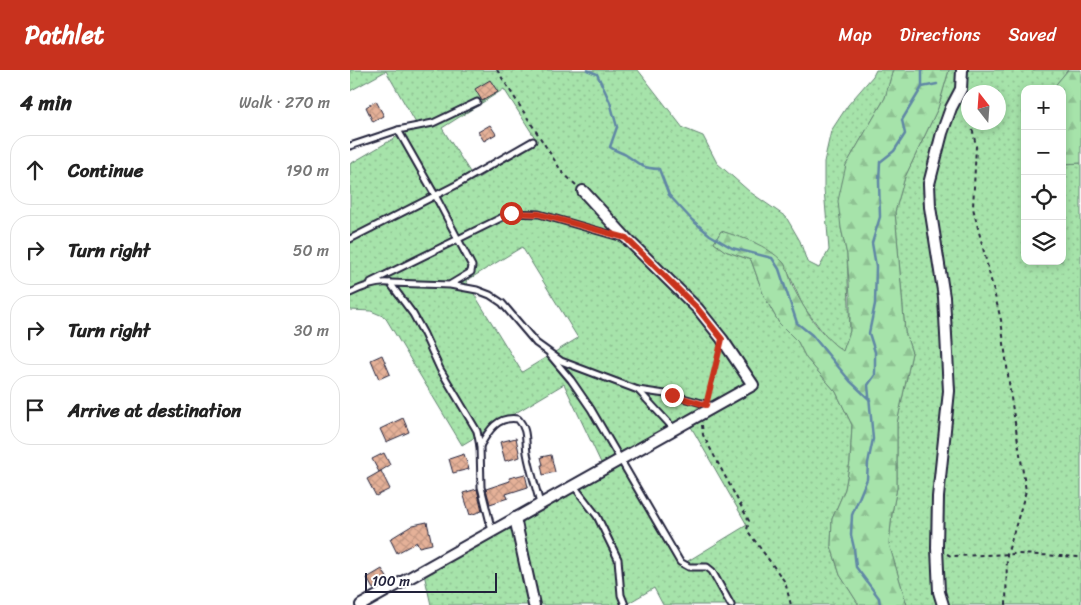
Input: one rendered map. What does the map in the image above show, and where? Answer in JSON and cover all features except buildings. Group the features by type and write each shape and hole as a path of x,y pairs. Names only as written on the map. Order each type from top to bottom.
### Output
{"street":[{"path":"943,605 939,592 936,548 938,497 949,391 946,316 930,207 929,184 942,133 951,108 961,89 962,70"},
{"path":"361,605 620,460 708,408 753,385 722,339 698,309 626,238 583,191"},
{"path":"515,518 534,605"}],"lane":[{"path":"350,146 398,130 433,123 477,102"},
{"path":"398,130 436,195 472,266 471,272 450,285"},
{"path":"350,239 436,195 533,140"},
{"path":"350,293 511,213 539,214 626,238"},
{"path":"364,286 384,282 450,285 477,290 490,295 502,303 536,343 546,351 578,369 638,390 672,395 708,408"},
{"path":"390,283 413,314 440,369 477,431 480,446 481,487 492,532"},
{"path":"546,351 571,380 606,434 680,562 690,567 707,566 712,571 731,605"},
{"path":"638,390 674,429"},
{"path":"480,446 499,420 518,419 524,426 527,452 540,504"},
{"path":"574,485 597,516 618,559 625,605"}],"path":[{"path":"497,70 562,172 583,191"},
{"path":"973,130 976,146 973,208 1001,320 1026,491 1007,555 1006,605"},
{"path":"722,339 708,408 702,426 703,435 749,521 748,530 785,582 791,605"},
{"path":"936,548 951,556 1081,557"}],"green space":[{"path":"350,70 638,70 683,128 703,136 717,163 750,192 786,217 800,241 807,262 819,268 829,250 824,189 824,162 831,131 848,105 876,70 893,70 885,98 846,165 841,228 847,255 850,331 843,352 828,339 803,306 784,263 754,242 721,231 714,243 725,251 751,260 764,296 779,323 798,342 806,358 836,392 852,425 850,462 845,489 832,519 831,546 840,575 859,605 663,605 654,588 625,605 539,605 520,511 602,465 564,384 462,445 385,317 371,311 350,310 350,164 417,125 386,71 350,91","holes":["504,89 537,141 475,180 442,128","522,247 578,338 522,372 466,281","690,425 747,525 683,564 624,462"]},
{"path":"893,70 949,70 938,108 905,177 895,212 905,332 912,353 897,423 897,488 889,544 907,605 859,605 840,575 831,546 832,519 845,489 850,462 852,425 836,392 806,358 798,342 779,323 764,296 751,260 725,251 714,243 721,231 754,242 776,256 785,265 793,287 814,322 843,351 850,331 850,296 847,255 838,201 846,165 885,98"},
{"path":"949,70 1068,70 1055,85 1021,85 1021,265 1066,265 1066,164 1081,163 1081,605 907,605 889,545 897,488 897,423 912,353 905,332 895,212 905,177 938,108"},
{"path":"1068,70 1081,70 1081,163 1066,164 1066,85 1055,85"},
{"path":"508,528 513,530 531,605 431,605 424,574"}],"waterway":[{"path":"587,70 597,74 610,102 617,127 610,147 627,155 636,163 649,168 659,169 669,195 692,220 710,235 732,248 772,258 779,269 797,323 812,335 850,381 870,400"},
{"path":"880,605 879,598 856,567 851,535 852,515 867,479 873,439 868,385 875,375 875,352 869,333 875,304 876,266 872,243 880,217 880,162 894,151 905,134 902,120 922,87 922,70"},
{"path":"922,87 937,84"}],"route":[{"path":"511,213 539,214 626,238 698,309 722,339 706,405 672,395"}]}
